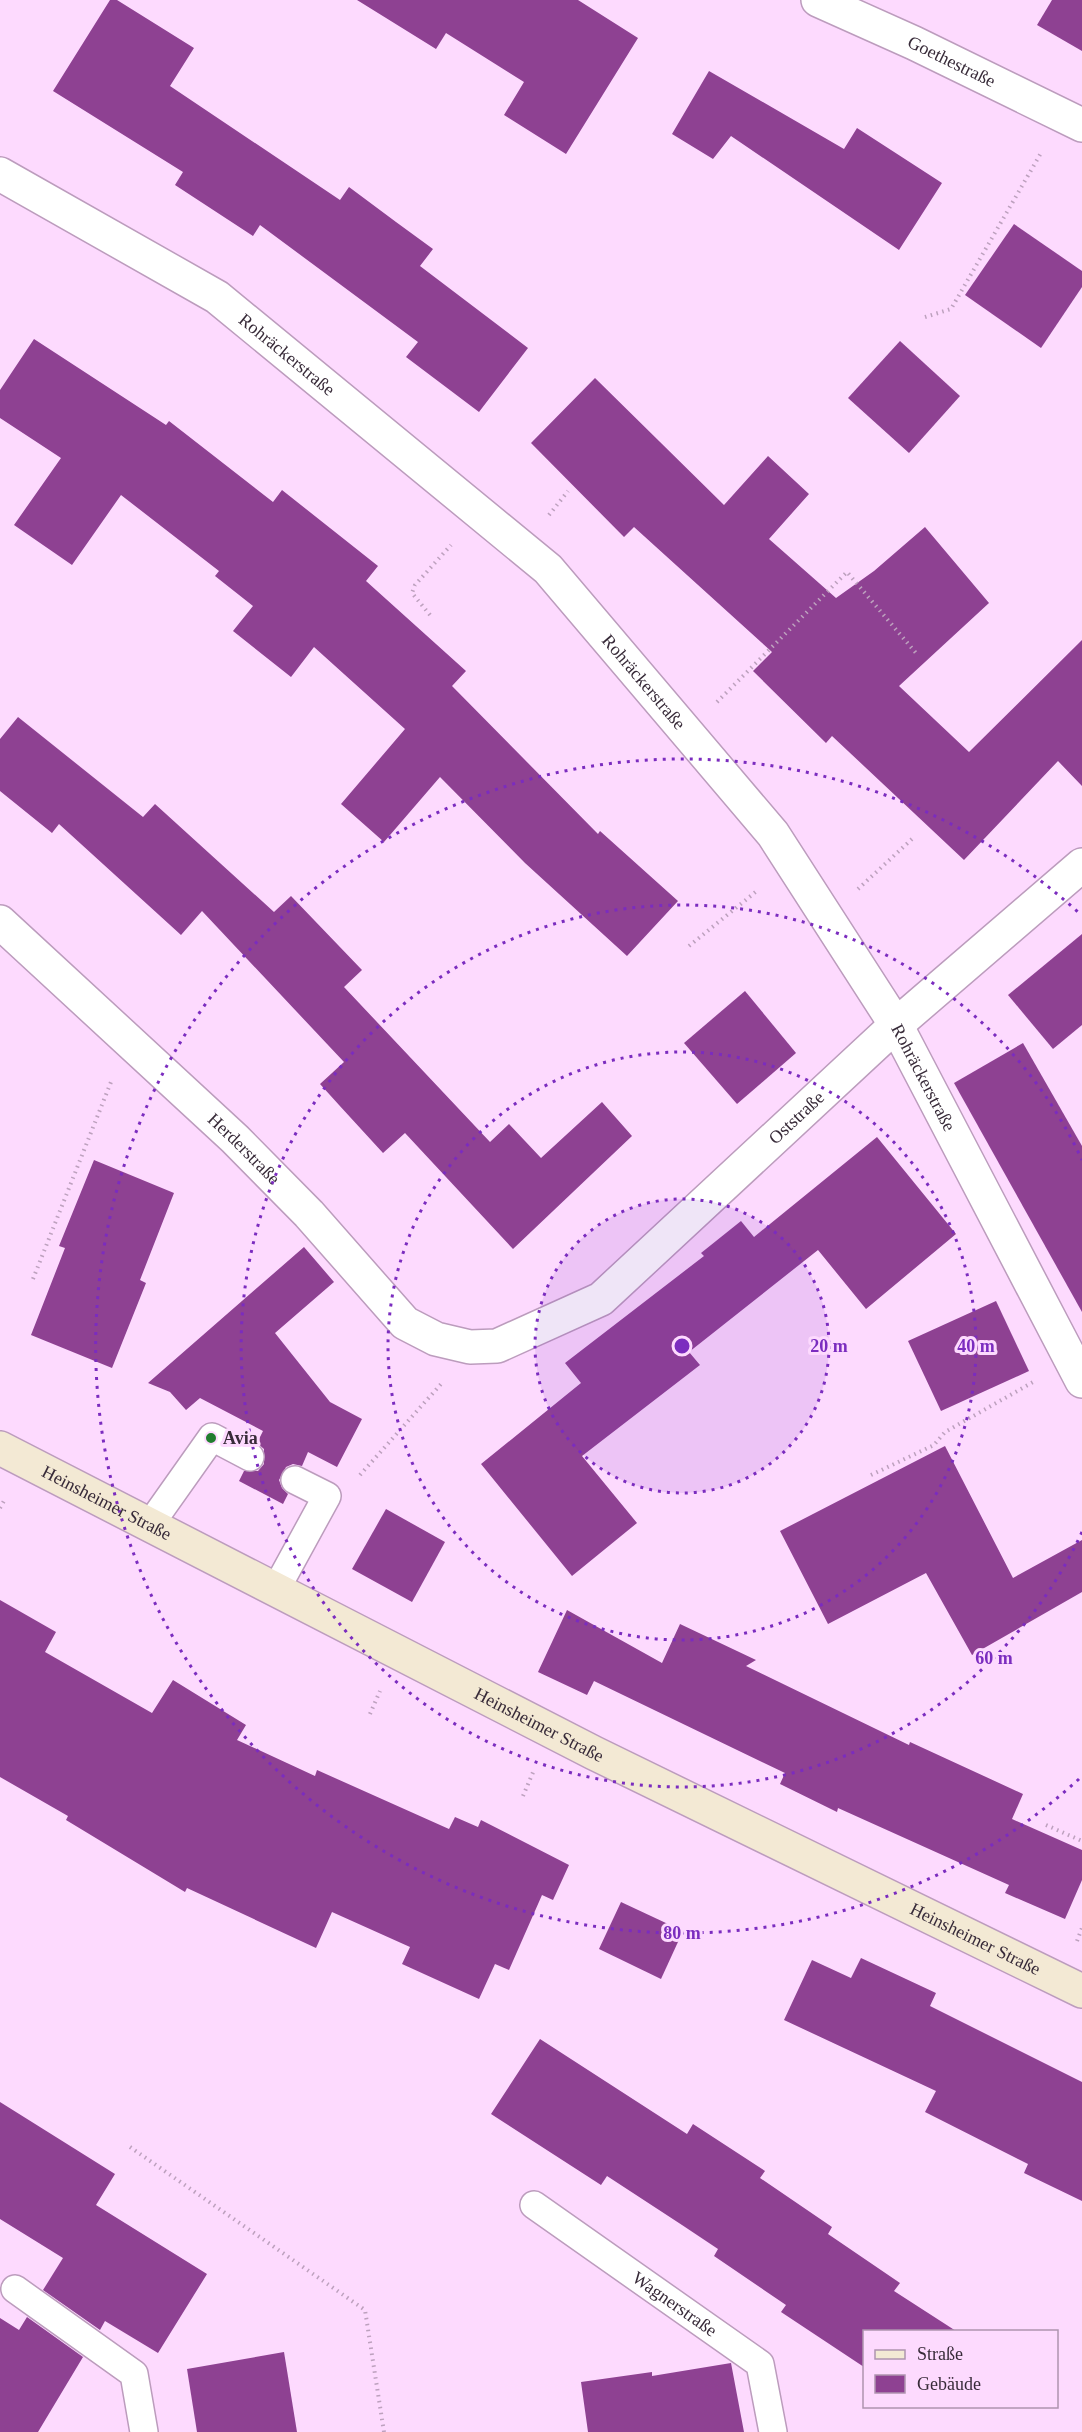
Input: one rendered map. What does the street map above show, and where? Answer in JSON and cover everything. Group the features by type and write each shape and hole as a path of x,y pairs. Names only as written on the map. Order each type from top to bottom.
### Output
{"street":[{"name":"Goethestraße","path":"818,0 914,43 1072,120"},
{"name":"Rohräckerstraße","path":"0,174 217,297 548,569 771,831 896,1025 1075,1367"},
{"name":"Oststraße","path":"483,1347 601,1299 896,1025 1082,865"},
{"name":"Herderstraße","path":"0,922 235,1139 309,1214 405,1323 436,1339 483,1347"},
{"name":"Heinsheimer Straße","path":"0,1448 594,1753 1082,1991"}],"lane":[{"path":"148,1526 212,1437 250,1457"},
{"path":"275,1591 327,1496 295,1480"},
{"name":"Wagnerstraße","path":"534,2205 760,2364 773,2432"},
{"path":"15,2289 134,2374 144,2432"}],"path":[{"path":"925,317 951,309 1072,120"},
{"path":"430,615 412,593 415,585 479,513"},
{"path":"687,732 847,572 916,654"},
{"path":"827,918 912,839"},
{"path":"689,946 792,863"},
{"path":"33,1279 128,1039"},
{"path":"327,1496 353,1482 434,1393 483,1347"},
{"path":"871,1475 934,1445 945,1432 1026,1388 1075,1367"},
{"path":"0,1508 5,1500"},
{"path":"370,1714 383,1681"},
{"path":"523,1796 537,1765"},
{"path":"1046,1825 1082,1841"},
{"path":"130,2147 365,2310 384,2432"}],"building":[{"path":"110,0 117,0 194,48 170,86 340,200 349,187 433,249 420,266 528,348 479,412 406,357 418,342 260,225 253,236 175,185 183,172 53,91"},
{"path":"357,0 578,0 638,38 566,154 504,115 524,82 446,33 436,49"},
{"path":"1052,0 1082,0 1082,51 1037,25"},
{"path":"709,71 844,149 857,128 942,183 899,250 731,136 713,159 672,134"},
{"path":"1014,224 1082,271 1082,287 1041,348 965,295"},
{"path":"34,339 166,425 169,421 273,502 282,490 378,566 366,581 466,671 452,686 598,834 600,831 678,901 627,956 525,863 440,777 384,842 341,804 405,729 314,647 291,677 233,631 253,606 215,576 219,571 121,495 72,565 14,525 61,458 0,418 0,390"},
{"path":"900,341 960,396 909,453 848,398"},
{"path":"595,378 724,505 768,456 809,494 769,539 836,598 874,571 925,527 989,603 899,686 969,752 1082,640 1082,786 1058,761 964,860 832,736 826,743 753,671 772,652 634,527 624,537 531,443"},
{"path":"18,717 143,817 155,804 274,912 291,896 362,970 344,987 490,1142 509,1124 541,1158 602,1102 632,1136 513,1249 405,1133 383,1153 320,1084 344,1062 202,911 181,935 59,824 52,833 0,791 0,739"},
{"path":"1082,934 1082,1025 1053,1049 1008,995"},
{"path":"745,991 796,1053 737,1104 684,1043"},
{"path":"1023,1043 1082,1146 1082,1312 954,1083"},
{"path":"877,1137 956,1234 866,1309 818,1250 689,1352 700,1365 582,1456 637,1523 572,1576 481,1464 581,1383 565,1363 704,1256 701,1253 741,1221 754,1237"},
{"path":"94,1160 174,1193 140,1280 146,1283 112,1368 31,1335 65,1248 59,1246"},
{"path":"304,1247 334,1282 275,1333 330,1402 362,1419 337,1467 308,1452 302,1466 293,1464 286,1467 279,1480 282,1488 288,1494 283,1504 239,1481 244,1471 258,1471 264,1464 264,1449 257,1443 263,1431 200,1398 186,1410 170,1392 148,1383"},
{"path":"996,1301 1029,1371 941,1411 908,1341"},
{"path":"945,1446 1013,1578 1082,1540 1082,1592 972,1655 926,1573 828,1624 780,1531"},
{"path":"386,1509 445,1542 412,1602 352,1569"},
{"path":"0,1600 56,1632 45,1652 152,1713 173,1680 246,1725 237,1740 315,1776 317,1770 449,1829 455,1817 478,1827 481,1820 569,1865 553,1900 542,1895 509,1970 495,1964 479,1999 402,1964 410,1947 332,1912 316,1948 187,1888 185,1892 66,1820 68,1816 0,1777"},
{"path":"567,1610 662,1663 680,1624 756,1660 746,1666 909,1745 910,1742 1023,1794 1012,1819 1082,1850 1082,1880 1065,1919 1005,1893 1009,1885 838,1808 837,1812 780,1784 785,1773 594,1681 587,1695 538,1672"},
{"path":"621,1902 683,1931 661,1979 599,1949"},
{"path":"861,1958 936,1993 930,2006 1082,2082 1082,2201 1024,2173 1028,2164 925,2112 936,2091 784,2020 812,1960 851,1978"},
{"path":"540,2039 687,2134 693,2124 765,2171 760,2178 832,2227 828,2234 900,2283 894,2291 954,2330 863,2330 863,2366 781,2312 786,2305 714,2256 718,2249 607,2176 601,2185 491,2114"},
{"path":"0,2102 115,2174 96,2205 207,2274 158,2353 105,2321 100,2330 43,2290 63,2258 0,2219"},
{"path":"27,2317 83,2357 38,2432 0,2432 0,2318 19,2330"},
{"path":"284,2352 297,2432 197,2432 187,2369"},
{"path":"731,2363 744,2432 588,2432 581,2382 652,2372 652,2376"}],"place":[{"name":"Avia","path":"211,1438"}]}
